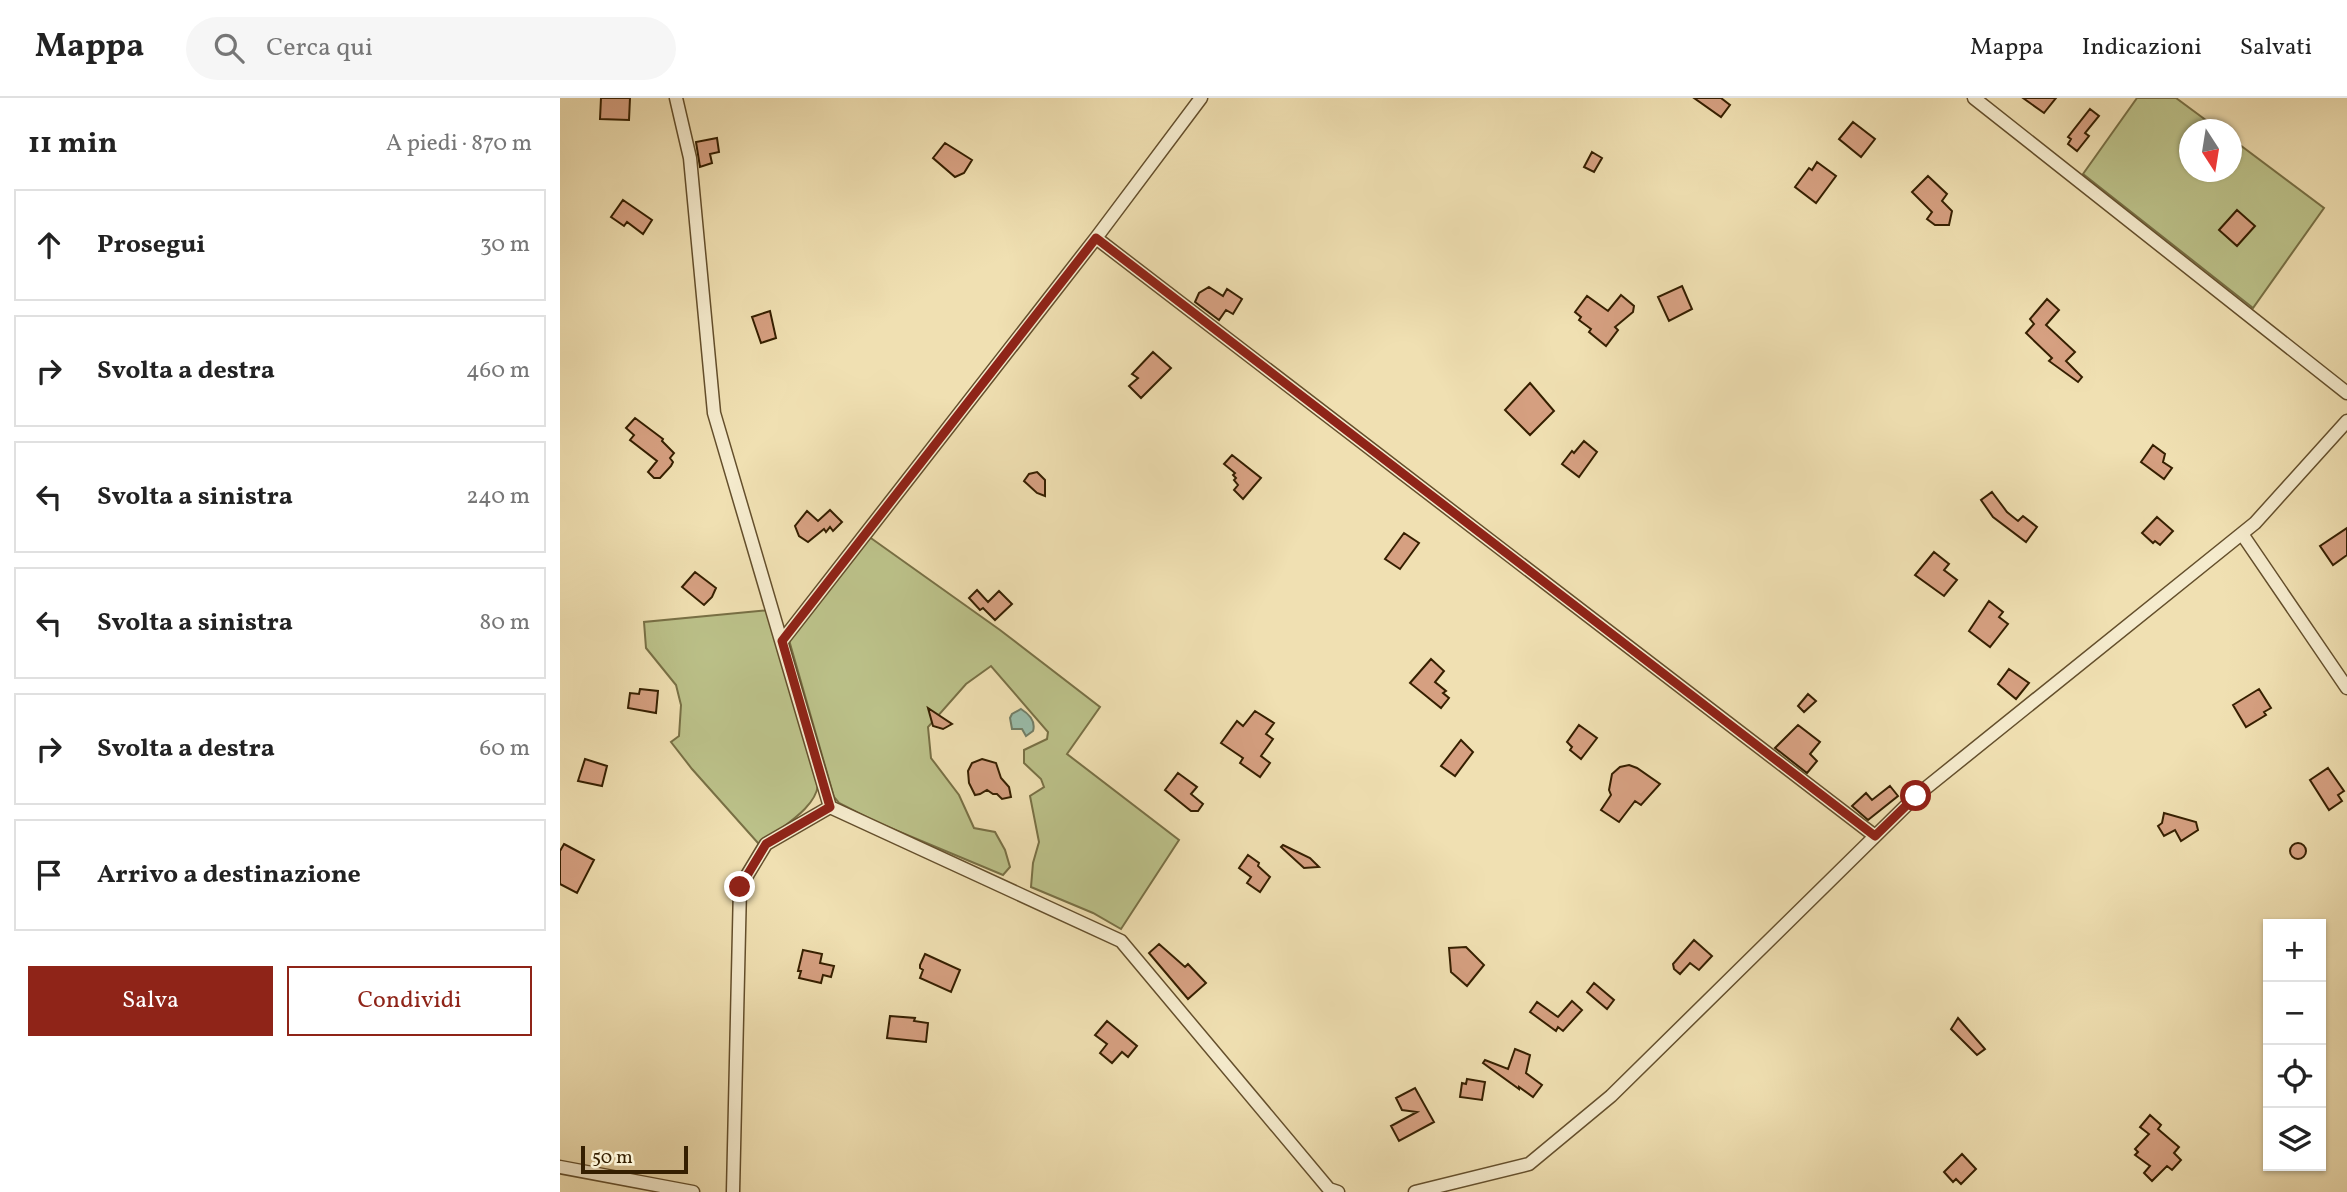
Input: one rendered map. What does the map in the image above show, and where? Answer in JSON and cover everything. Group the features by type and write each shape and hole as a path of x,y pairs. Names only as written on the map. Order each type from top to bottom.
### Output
{"street":[{"path":"676,98 690,158 714,413 830,807 1121,941 1329,1189 1338,1192"},
{"path":"782,641 1096,238 1201,98"},
{"path":"1974,98 2347,393"},
{"path":"1096,238 1875,836"},
{"path":"1415,1192 1529,1164 1611,1096 1916,796 2255,523 2347,421"},
{"path":"2242,534 2347,688"},
{"path":"733,1192 740,887 766,844 830,807"},
{"path":"560,1167 692,1192"}],"green space":[{"path":"2137,98 2176,98 2204,119 2179,119 2179,182 2242,182 2242,146 2324,208 2253,308 2083,174"},
{"path":"868,536 1000,630 1100,707 1067,754 1179,840 1121,929 1093,913 1031,887 1033,863 1039,842 1030,796 1044,787 1041,779 1024,763 1024,750 1047,739 1048,732 991,666 966,684 928,727 931,758 959,795 974,828 995,832 1005,850 1010,867 1003,875 876,822 839,803 834,797 789,640"},
{"path":"770,610 818,785 810,803 759,847 671,742 679,736 681,705 676,685 646,648 644,622"}],"shaded area":[{"path":"1021,709 1034,724 1033,731 1026,736 1022,729 1012,729 1010,718"}],"building":[{"path":"601,98 630,98 629,120 600,119"},
{"path":"1694,98 1721,98 1730,105 1721,117"},
{"path":"2023,98 2056,98 2044,113"},
{"path":"2090,109 2099,116 2085,133 2089,136 2077,151 2068,144 2071,139 2068,137"},
{"path":"1853,122 1875,139 1861,157 1839,139"},
{"path":"717,138 719,152 710,154 712,163 700,167 696,142"},
{"path":"945,143 972,160 964,173 955,177 933,158"},
{"path":"1592,152 1602,158 1594,172 1584,167"},
{"path":"1817,162 1836,176 1816,203 1795,187"},
{"path":"1928,176 1947,194 1942,201 1952,211 1949,225 1935,225 1927,219 1932,212 1912,192"},
{"path":"623,200 652,220 643,234 627,222 624,226 611,217"},
{"path":"2237,210 2255,226 2237,246 2219,230"},
{"path":"1682,286 1692,309 1669,321 1658,297"},
{"path":"1209,287 1223,296 1227,289 1242,299 1233,314 1226,310 1219,320 1195,302 1199,293"},
{"path":"1621,295 1634,306 1633,312 1615,327 1618,330 1606,346 1589,332 1591,329 1579,320 1581,317 1575,312 1587,296 1608,311"},
{"path":"2047,299 2059,310 2046,325 2075,352 2066,361 2082,377 2078,382 2049,361 2052,358 2026,333 2034,324 2030,319"},
{"path":"770,311 776,338 761,343 752,317"},
{"path":"1153,352 1171,368 1141,398 1129,386 1138,378 1132,374"},
{"path":"1530,383 1554,411 1530,435 1505,410"},
{"path":"635,418 663,439 674,453 670,458 673,462 671,466 660,478 654,478 648,472 657,461 630,440 634,435 626,428"},
{"path":"1584,441 1597,452 1579,477 1562,464"},
{"path":"2153,445 2165,454 2163,462 2172,468 2164,479 2141,462"},
{"path":"1232,455 1261,478 1243,499 1234,490 1238,485 1234,480 1235,473 1224,464"},
{"path":"1037,472 1045,480 1045,496 1037,493 1024,481 1029,474"},
{"path":"1992,492 2007,512 2018,521 2023,516 2037,527 2026,542 1993,517 1981,500"},
{"path":"830,510 842,522 833,531 830,527 826,532 824,529 808,542 799,536 795,526 807,511 818,521"},
{"path":"2157,517 2173,531 2160,545 2155,541 2153,543 2142,533"},
{"path":"2347,528 2347,555 2333,565 2320,546"},
{"path":"1404,533 1419,543 1400,569 1385,559"},
{"path":"1934,552 1949,564 1944,570 1957,580 1944,596 1915,575"},
{"path":"695,572 716,588 704,605 682,587"},
{"path":"977,590 988,602 999,591 1012,604 995,620 969,598"},
{"path":"1989,601 2003,612 1999,617 2008,624 1990,647 1969,631"},
{"path":"1431,659 1444,671 1435,682 1446,691 1443,693 1449,698 1441,708 1410,683"},
{"path":"2009,669 2029,683 2016,699 1998,684"},
{"path":"640,689 658,691 656,713 628,708 630,693 639,694"},
{"path":"2259,689 2271,708 2264,712 2266,715 2246,727 2233,705"},
{"path":"1808,694 1816,701 1804,712 1798,706"},
{"path":"928,708 952,724 943,729 933,726"},
{"path":"1255,711 1274,723 1266,734 1273,739 1261,756 1270,763 1260,777 1240,763 1243,758 1221,743 1237,721 1243,726"},
{"path":"1579,725 1597,738 1581,759 1570,750 1572,747 1567,742"},
{"path":"1798,725 1820,742 1810,754 1817,761 1807,773 1775,748"},
{"path":"1461,740 1473,752 1455,776 1441,766"},
{"path":"585,759 607,766 602,786 578,781"},
{"path":"982,759 996,763 1001,778 1009,787 1011,797 1002,799 987,790 975,795 969,783 968,771 972,763"},
{"path":"1629,765 1660,784 1641,805 1635,801 1619,822 1601,810 1611,795 1609,790 1612,774 1620,767"},
{"path":"2328,768 2344,791 2338,795 2342,801 2329,810 2310,780"},
{"path":"1178,773 1197,787 1191,794 1203,804 1198,811 1191,811 1165,790"},
{"path":"1890,786 1898,796 1868,820 1852,806 1866,793 1872,800"},
{"path":"2164,813 2196,822 2198,830 2181,841 2175,830 2164,836 2158,826 2162,823"},
{"path":"2295,843 2301,843 2306,851 2304,857 2295,859 2290,854 2290,848"},
{"path":"564,844 594,860 577,893 560,884 560,851"},
{"path":"1283,845 1310,858 1319,867 1304,868 1281,847"},
{"path":"1248,855 1259,863 1258,866 1270,877 1260,892 1247,883 1251,877 1239,868"},
{"path":"1694,940 1712,956 1699,970 1690,963 1680,974 1673,964"},
{"path":"1159,944 1185,967 1188,964 1206,983 1188,999 1149,953"},
{"path":"1466,947 1484,965 1467,986 1451,972 1449,948"},
{"path":"803,950 822,954 820,963 834,966 831,977 823,975 821,983 799,978"},
{"path":"925,954 960,970 951,992 920,978 923,970 920,965"},
{"path":"1594,983 1614,1000 1607,1009 1587,992"},
{"path":"1572,1001 1582,1010 1563,1031 1558,1027 1556,1031 1530,1012 1537,1002 1558,1017"},
{"path":"890,1016 915,1018 914,1021 928,1023 926,1042 887,1038"},
{"path":"1958,1018 1985,1049 1977,1055 1951,1029"},
{"path":"1107,1021 1137,1046 1128,1057 1122,1052 1112,1063 1100,1053 1107,1044 1095,1035"},
{"path":"1515,1049 1530,1055 1526,1073 1542,1085 1533,1097 1483,1063 1485,1060 1508,1069"},
{"path":"1467,1079 1485,1082 1482,1100 1460,1097 1462,1083 1466,1084"},
{"path":"1415,1088 1434,1122 1399,1141 1391,1126 1417,1112 1402,1110 1396,1098"},
{"path":"2150,1115 2161,1125 2158,1129 2179,1147 2174,1153 2181,1160 2172,1170 2167,1166 2152,1181 2144,1173 2150,1166 2135,1155 2138,1152 2135,1149 2149,1134 2140,1127"},
{"path":"1962,1154 1976,1169 1961,1184 1956,1179 1953,1182 1944,1172"}],"route":[{"path":"740,887 766,844 830,807 782,641 1096,238 1875,836 1916,796"}]}
